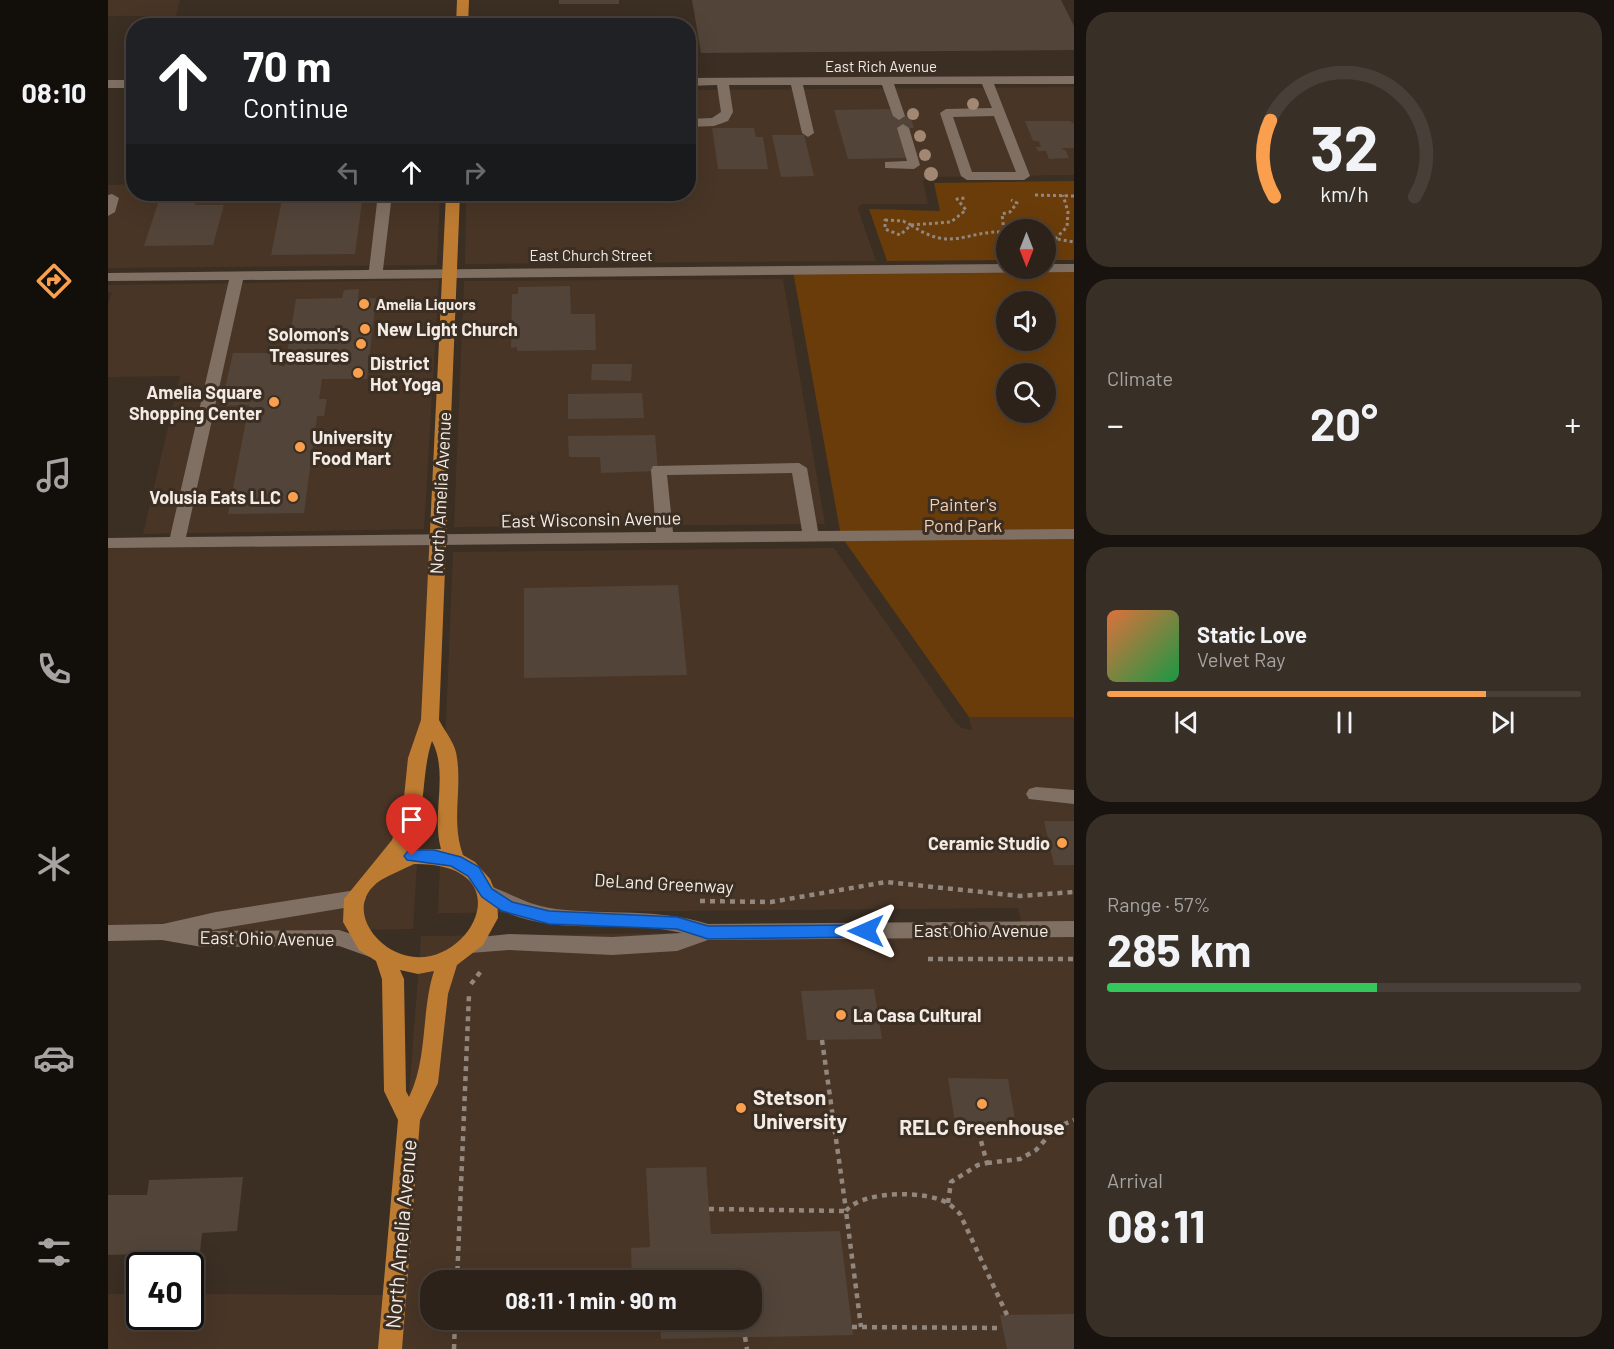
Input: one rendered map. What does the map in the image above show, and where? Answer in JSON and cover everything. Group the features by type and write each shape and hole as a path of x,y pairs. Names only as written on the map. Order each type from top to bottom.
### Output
{"main road":[{"path":"462,18 463,0"},
{"name":"North Amelia Avenue","path":"381,868 401,843 413,807 417,758 430,720 453,201"},
{"name":"North Amelia Avenue","path":"430,720 448,756 444,813 455,861"},
{"path":"412,856 434,856 455,861 473,871 487,893 490,904 487,922 470,945 449,957 417,965 394,962 377,953 361,940 354,924 356,898 360,889 381,868 412,856"},
{"name":"North Amelia Avenue","path":"377,953 393,979 395,1091 409,1120"},
{"name":"North Amelia Avenue","path":"390,1349 409,1120 427,1083 437,994 449,957"}],"street":[{"name":"East Rich Avenue","path":"696,82 1074,80"},
{"path":"887,81 914,165 890,165"},
{"path":"987,81 1024,176 967,176 945,113 999,112"},
{"path":"696,123 714,122 724,118 727,112 722,82"},
{"path":"796,82 808,133"},
{"path":"108,84 126,84"},
{"path":"108,212 112,198"},
{"path":"376,274 384,201"},
{"name":"East Church Street","path":"108,277 1074,268"},
{"path":"177,542 237,276"},
{"path":"665,537 659,470 799,468 811,536"},
{"name":"East Wisconsin Avenue","path":"108,543 1074,534"},
{"path":"1035,794 1074,797"},
{"name":"East Ohio Avenue","path":"487,893 508,907 549,917 677,923 708,932 1074,929"},
{"name":"East Ohio Avenue","path":"162,932 210,920 294,910 356,898"},
{"name":"East Ohio Avenue","path":"108,933 162,932 202,939 339,938 377,953"},
{"name":"East Ohio Avenue","path":"470,945 508,942 612,946 677,943 708,932"}],"path":[{"path":"1030,195 1074,196"},
{"path":"1056,238 1067,227 1068,212 1063,195"},
{"path":"967,197 957,199 966,210 951,222 912,225 900,235 885,229 885,220 899,218 912,225 927,236 939,240 996,233"},
{"path":"1005,198 1017,203"},
{"path":"1003,219 1002,214 1010,212 1022,198"},
{"path":"1056,239 1074,242"},
{"name":"DeLand Greenway","path":"689,901 771,902 886,882 1020,896 1074,892"},
{"path":"457,1270 470,986 482,971 491,969"},
{"path":"822,1040 861,1327"},
{"path":"948,1203 951,1182 978,1165 1028,1155 1036,1150 1057,1127 1074,1120"},
{"path":"978,1130 987,1162"},
{"path":"846,1211 852,1203 895,1192 948,1203 960,1214 1006,1315"},
{"path":"709,1209 846,1211"},
{"path":"852,1327 1002,1328"},
{"path":"454,1349 455,1330"},
{"path":"745,1337 747,1349"}],"shaded area":[{"path":"108,0 180,0 176,16 108,16"},
{"path":"1074,87 1074,175 929,177 923,181 928,204 861,204 858,209 876,261 465,264 466,201 696,201 696,90"},
{"path":"126,184 126,201 440,201 437,265 108,268 108,185"},
{"path":"783,279 825,524 454,527 464,281"},
{"path":"439,280 424,529 143,534 180,376 108,377 108,304 112,292 108,292 108,285"},
{"path":"437,540 413,929 108,935 108,543"},
{"name":"Stetson University","path":"834,548 955,722 962,728 972,730 969,717 1074,717 1074,1349 108,1349 108,1294 126,1294 126,1330 204,1330 204,1294 394,1295 421,936 1023,929 1018,908 438,913 453,552"}],"green space":[{"path":"1074,181 1074,260 1056,260 1056,219 996,219 996,260 887,261 869,209 940,211 934,183"},
{"name":"Painter's Pond Park","path":"1056,268 1074,268 1074,717 969,717 841,536 793,271 996,269 996,279 1056,279"}],"building":[{"path":"559,0 619,0 619,4 559,4"},
{"path":"692,0 1061,0 1074,26 1074,50 701,53"},
{"path":"892,109 895,116 910,116 914,128 899,128 908,158 848,159 834,110"},
{"path":"1025,121 1070,121 1074,124 1074,148 1061,148 1066,151 1069,158 1049,159 1046,151 1038,151 1036,147 1041,147 1039,141 1033,141"},
{"path":"712,128 754,128 756,137 763,137 768,169 718,169"},
{"path":"772,135 804,135 814,176 781,177"},
{"path":"159,201 197,201 195,205 224,205 213,245 144,246"},
{"path":"282,201 362,201 355,254 271,255"},
{"path":"570,286 571,314 595,314 596,350 517,351 517,347 511,348 512,294 518,294 518,287"},
{"name":"Amelia Square Shopping Center","path":"359,289 358,299 376,298 367,379 322,379 319,399 327,399 324,416 317,416 304,513 228,514 249,405 221,406 233,353 281,353 279,366 285,366 296,299 342,298 344,290"},
{"path":"592,364 632,364 631,381 591,380"},
{"path":"642,393 644,418 568,419 568,394"},
{"path":"655,435 658,471 601,473 600,457 569,457 568,436"},
{"path":"678,585 687,675 524,678 524,588"},
{"name":"Ceramic Studio","path":"1044,821 1074,821 1074,865 1054,865"},
{"name":"La Casa Cultural","path":"874,989 882,1039 807,1040 801,991"},
{"name":"RELC Greenhouse","path":"948,1078 1008,1079 1017,1131 956,1129"},
{"path":"706,1167 711,1234 840,1231 853,1335 661,1339 661,1330 762,1330 762,1270 632,1270 631,1248 650,1247 646,1168"},
{"path":"243,1177 237,1231 202,1233 200,1252 126,1252 126,1254 108,1255 108,1195 147,1195 149,1180"},
{"path":"1074,1314 1074,1349 1007,1349 1000,1315"}],"place":[{"name":"Amelia Liquors","path":"364,304"},
{"name":"New Light Church","path":"365,329"},
{"name":"Solomon's Treasures","path":"361,344"},
{"name":"District Hot Yoga","path":"358,373"},
{"name":"Amelia Square Shopping Center","path":"274,402"},
{"name":"University Food Mart","path":"300,447"},
{"name":"Volusia Eats LLC","path":"293,497"},
{"name":"Ceramic Studio","path":"1062,843"},
{"name":"La Casa Cultural","path":"841,1015"},
{"name":"RELC Greenhouse","path":"982,1104"},
{"name":"Stetson University","path":"741,1108"}],"route":[{"path":"412,856 434,856 455,861 473,871 485,886 487,893 508,907 549,917 677,923 708,932 866,931"}]}
